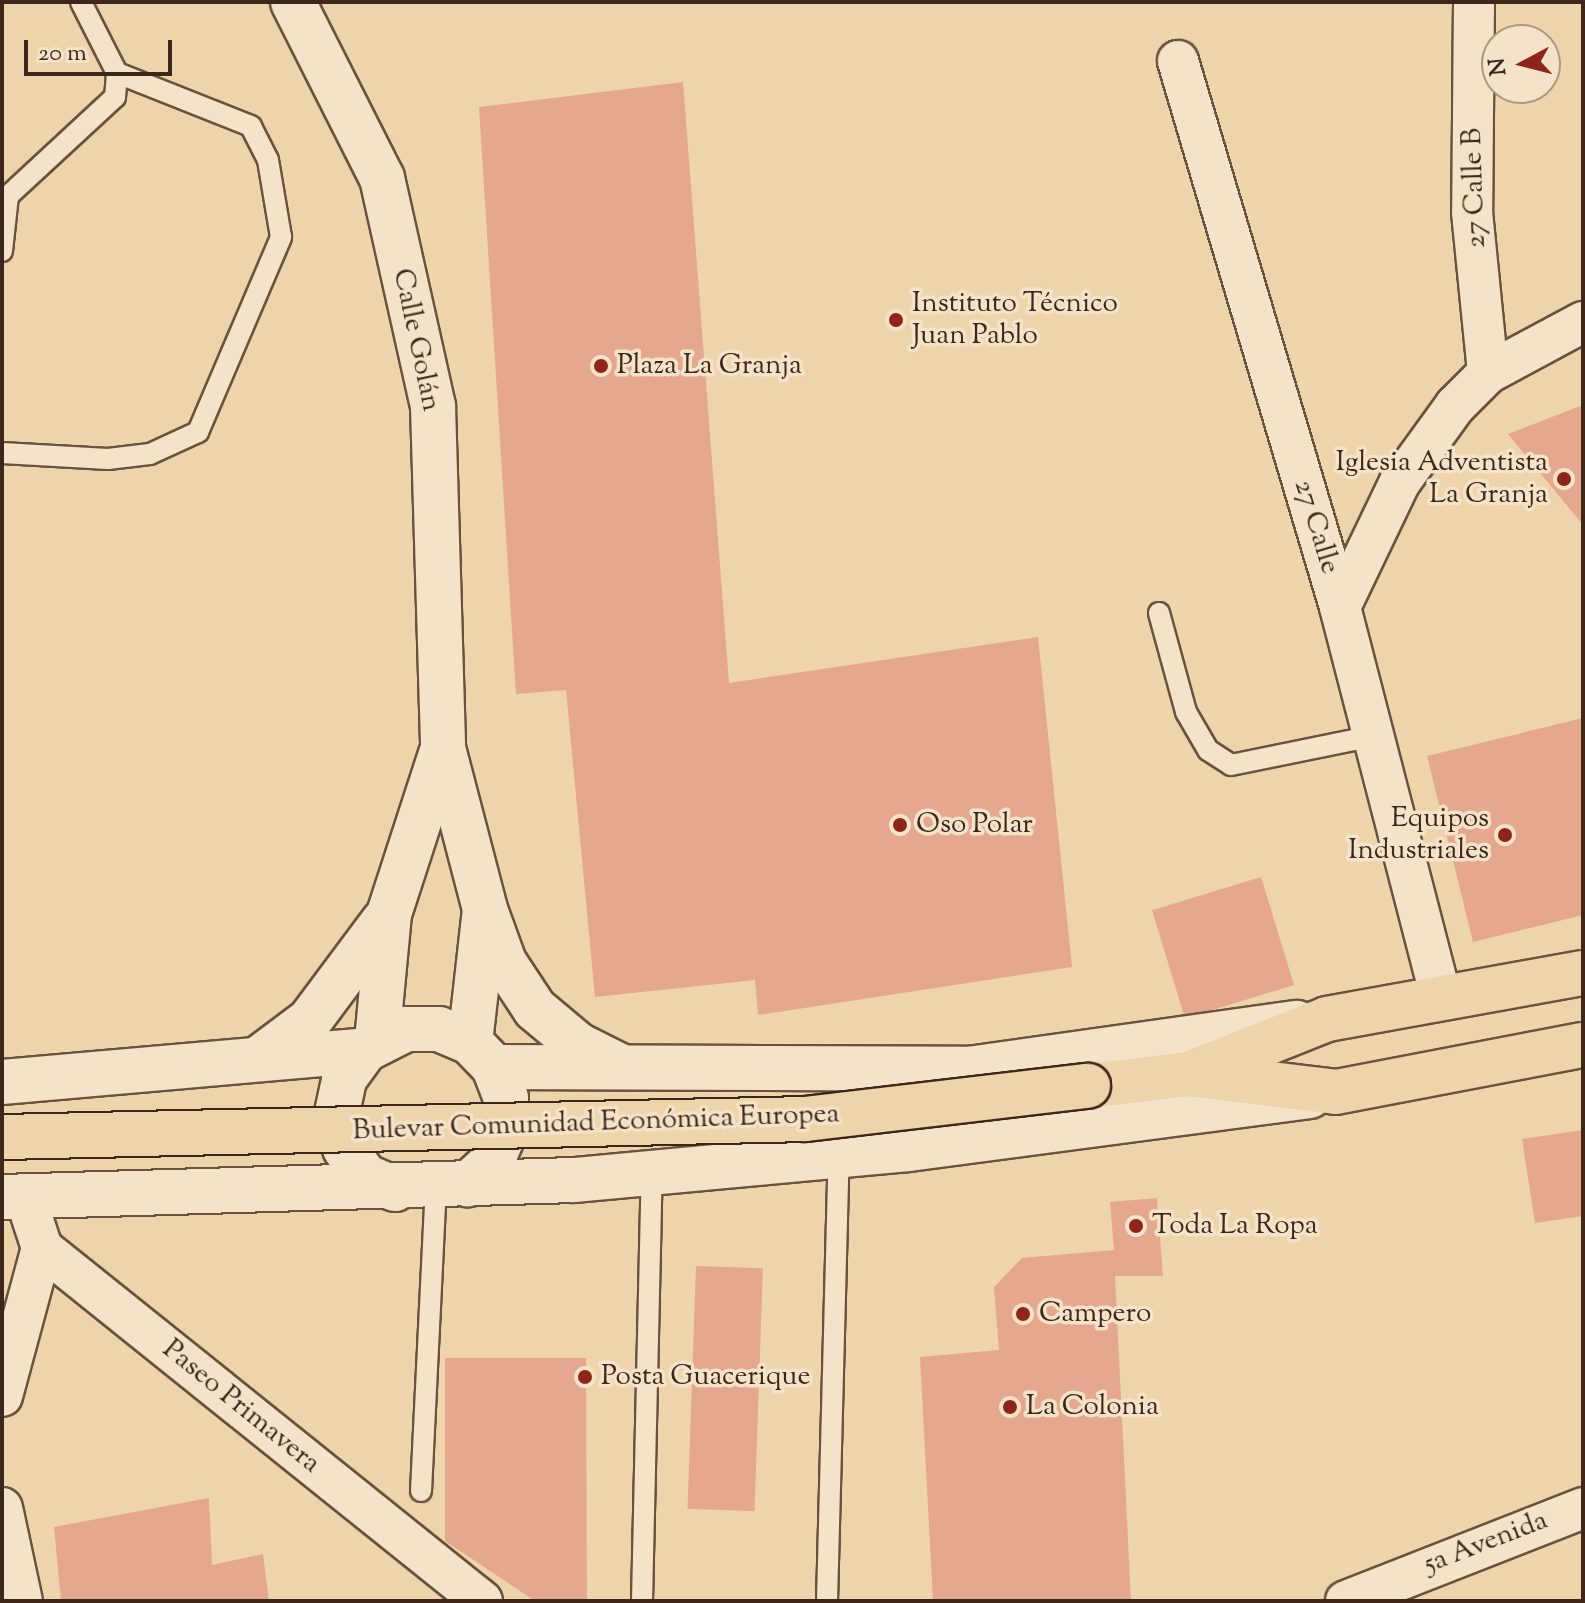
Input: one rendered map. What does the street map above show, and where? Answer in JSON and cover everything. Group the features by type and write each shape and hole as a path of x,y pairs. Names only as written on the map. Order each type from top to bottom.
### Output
{"main road":[{"name":"Calle Golán","path":"293,2 382,178 433,406 443,748 485,909 482,1054"},
{"name":"Calle Golán","path":"371,1045 389,914 443,748"},
{"path":"485,909 504,962 535,1009 578,1045 627,1070"},
{"path":"257,1060 310,1020 354,970 389,914"},
{"name":"Bulevar Comunidad Económica Europea","path":"482,1054 627,1070 968,1069 1327,1019 1583,973"},
{"name":"Bulevar Comunidad Económica Europea","path":"1188,1074 1327,1019"},
{"path":"2,1082 257,1060 371,1045 406,1029 439,1029 482,1054 506,1098 505,1131 492,1162 433,1187 365,1176 345,1148 337,1113 344,1079 371,1045"},
{"name":"Bulevar Comunidad Económica Europea","path":"13,1197 433,1187 652,1173 839,1156 1336,1092 1583,1045"},
{"name":"Bulevar Comunidad Económica Europea","path":"2,1137 805,1119 1188,1074 1336,1092"}],"street":[{"name":"27 Calle B","path":"1474,2 1472,212 1488,373"},
{"name":"27 Calle","path":"1178,61 1340,607 1441,998"},
{"path":"1340,607 1400,482 1488,373 1583,322"},
{"path":"2,1396 42,1248 13,1197"},
{"name":"Paseo Primavera","path":"42,1248 482,1601"},
{"path":"2,1508 22,1601"},
{"name":"5a Avenida","path":"1346,1601 1583,1508"}],"lane":[{"path":"2,251 8,196 115,97 117,73 81,2"},
{"path":"2,453 108,459 150,454 198,432 281,237 268,160 251,126 117,73"},
{"path":"1159,613 1186,712 1208,750 1231,765 1374,736"},
{"path":"827,1601 839,1156"},
{"path":"642,1601 652,1173"},
{"path":"421,1491 433,1187"}],"building":[{"name":"Plaza La Granja","path":"683,82 729,683 1038,637 1072,967 758,1015 755,980 595,997 566,690 516,694 479,107"},
{"name":"Iglesia Adventista La Granja","path":"1583,405 1583,525 1508,434"},
{"name":"Equipos Industriales","path":"1583,718 1583,915 1473,942 1427,756"},
{"path":"1261,877 1294,985 1185,1018 1152,910"},
{"path":"1583,1130 1583,1216 1535,1223 1522,1139"},
{"path":"1157,1198 1163,1276 1115,1276 1131,1601 933,1601 920,1357 999,1350 994,1287 1022,1258 1114,1250 1110,1202"},
{"path":"696,1266 763,1268 754,1511 688,1509"},
{"path":"445,1358 586,1358 587,1601 535,1601 445,1541"},
{"path":"209,1498 212,1565 263,1554 269,1601 61,1601 54,1527"}],"place":[{"name":"Instituto Técnico Juan Pablo","path":"896,320"},
{"name":"Plaza La Granja","path":"601,366"},
{"name":"Iglesia Adventista La Granja","path":"1564,479"},
{"name":"Oso Polar","path":"900,825"},
{"name":"Equipos Industriales","path":"1505,835"},
{"name":"Toda La Ropa","path":"1136,1226"},
{"name":"Campero","path":"1023,1314"},
{"name":"Posta Guacerique","path":"585,1377"},
{"name":"La Colonia","path":"1010,1407"}]}
